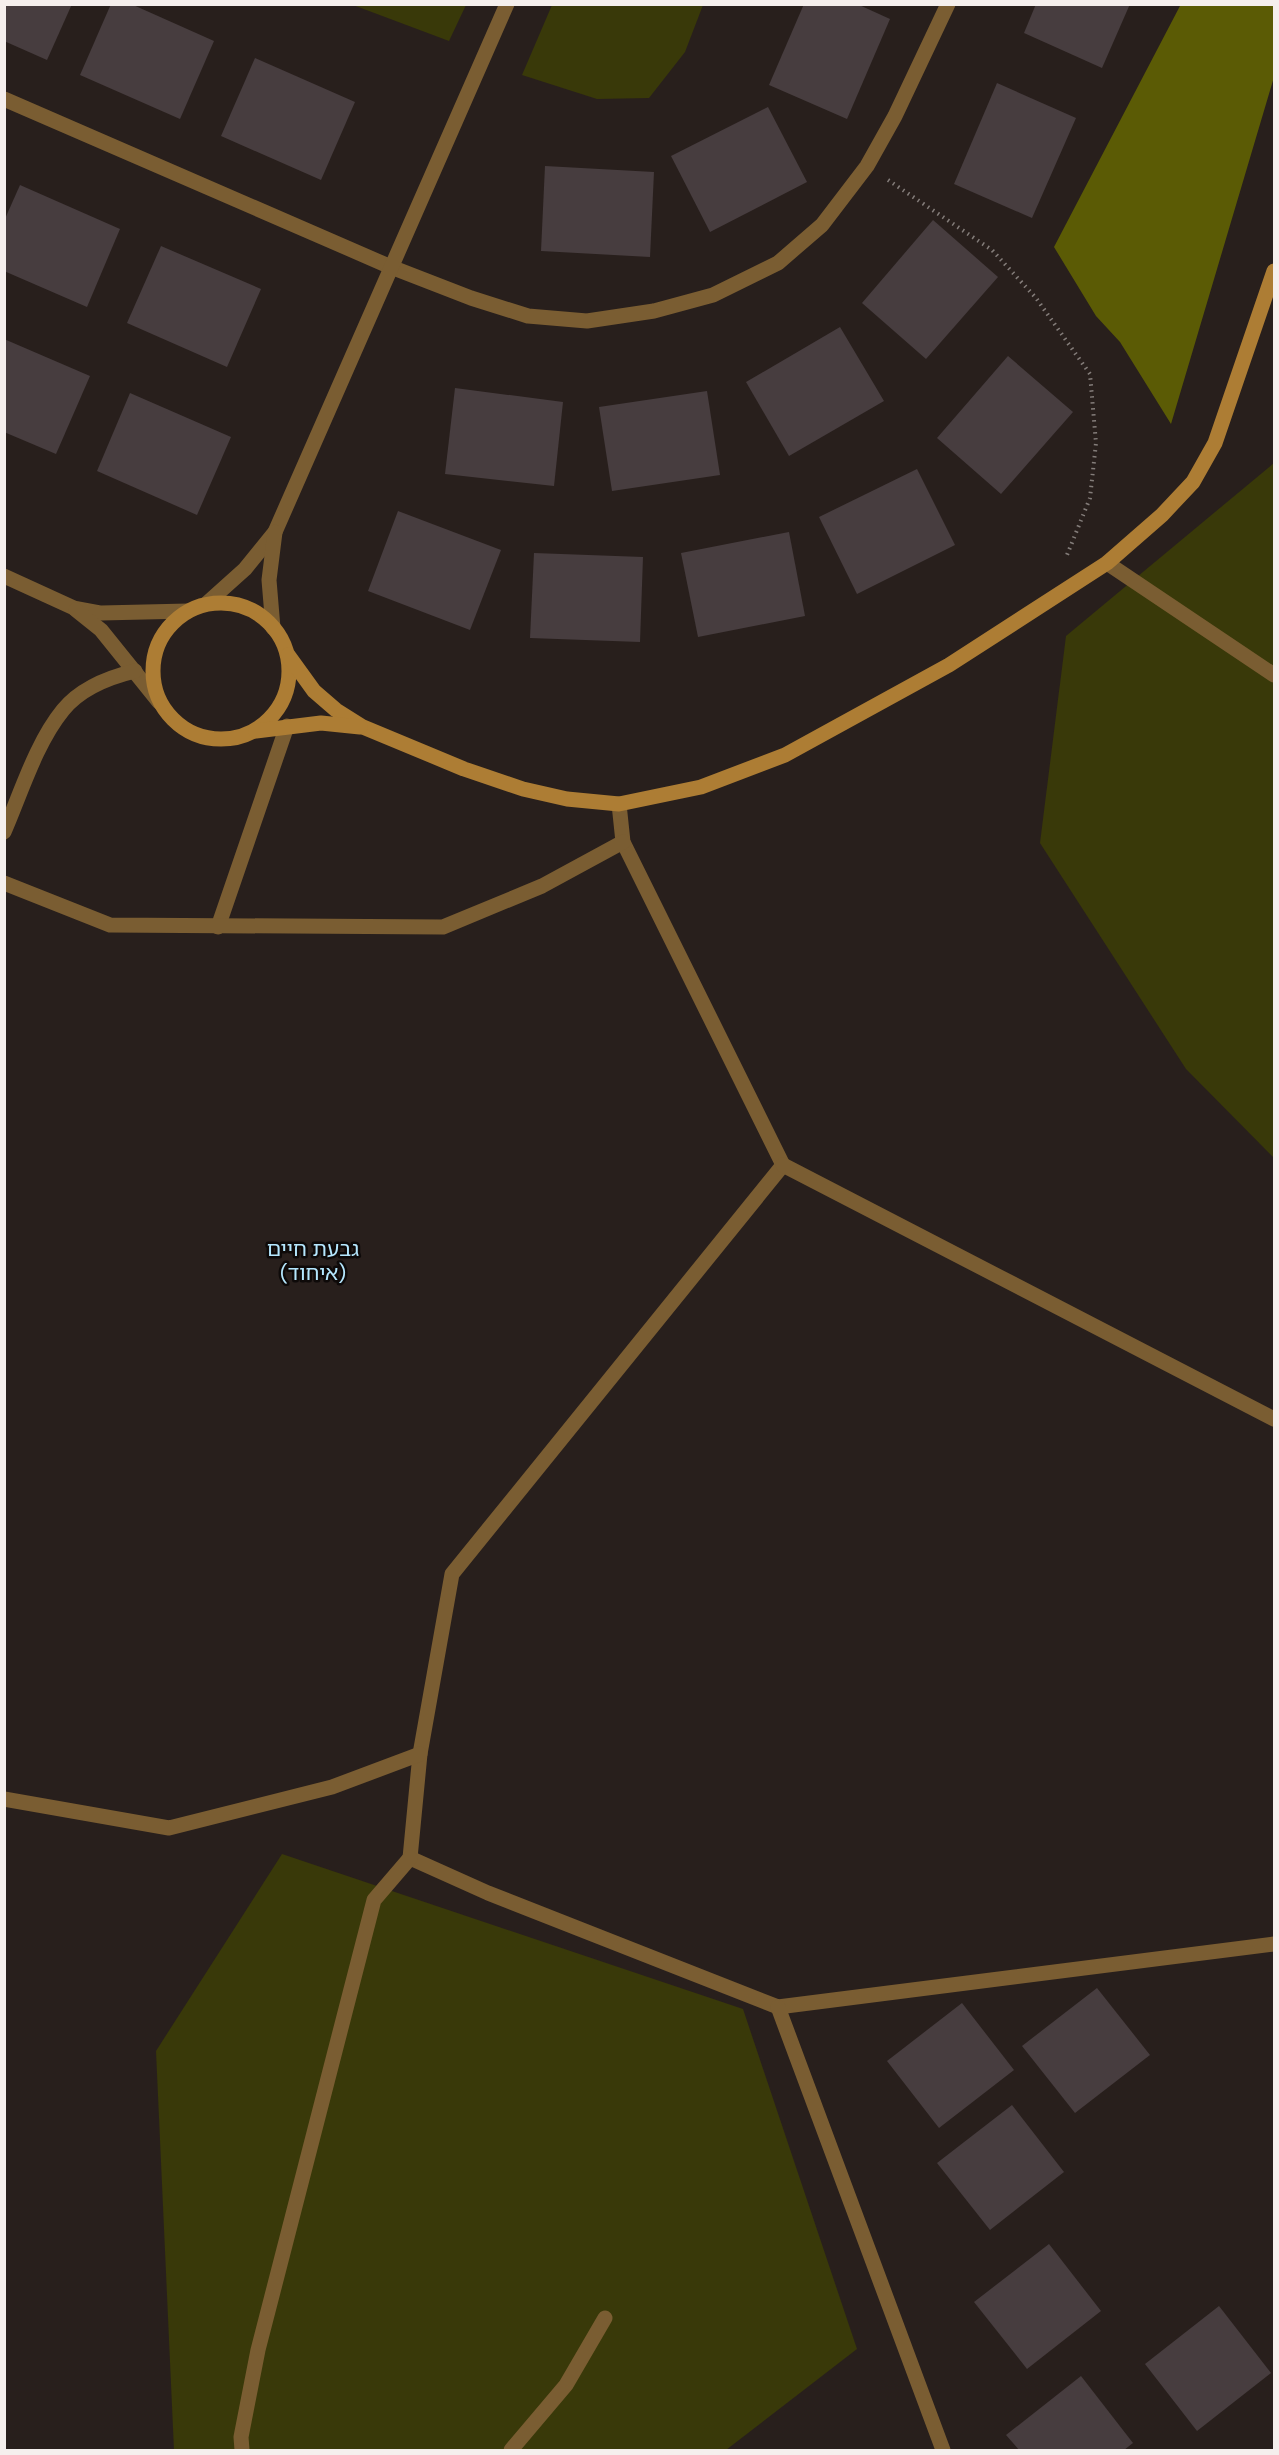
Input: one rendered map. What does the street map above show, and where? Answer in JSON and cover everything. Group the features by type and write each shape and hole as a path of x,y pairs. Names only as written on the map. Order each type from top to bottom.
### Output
{"street":[{"path":"206,604 245,568 275,532 507,4"},
{"path":"4,99 391,267 471,298 528,316 587,321 654,311 713,295 778,263 822,225 867,166 895,116 948,4"},
{"path":"159,702 153,681 153,658 159,639 171,623 188,611 206,604 227,603 246,609 265,619 280,635 288,656 314,691 336,711 363,727 464,769 523,789 567,799 619,804 700,787 785,755 949,665 1107,563 1162,515 1193,482 1215,443 1275,271"},
{"path":"273,628 269,580 275,532"},
{"path":"1107,563 1275,675"},
{"path":"4,576 74,608 101,613 188,611"},
{"path":"74,608 101,630 172,720 190,734 212,740 234,739 255,731 321,723 363,727"},
{"path":"255,731 272,717 284,698 289,677 288,656"},
{"path":"4,832 44,739 64,709 110,677 135,671"},
{"path":"218,927 287,726"},
{"path":"619,804 623,842 783,1165 1275,1419"},
{"path":"4,883 110,926 443,927 542,886 623,842"},
{"path":"242,2451 241,2436 258,2350 375,1900 410,1858 420,1754 452,1574 783,1165"},
{"path":"4,1799 169,1828 332,1787 420,1754"},
{"path":"410,1858 488,1893 778,2007 1275,1944"},
{"path":"778,2007 943,2451"},
{"path":"511,2451 566,2385 605,2318"}],"path":[{"path":"867,166 992,250 1036,298 1090,374 1096,443 1090,498 1044,603"}],"shaded area":[{"path":"466,4 449,41 353,5"},
{"path":"552,4 703,5 685,52 649,98 597,99 522,75"},
{"path":"1181,4 1274,5 1274,77 1171,424 1120,342 1096,316 1054,247"},
{"path":"1274,463 1274,1158 1186,1069 1040,843 1066,636"},
{"path":"282,1854 743,2009 857,2349 726,2450 174,2450 156,2051"}],"building":[{"path":"4,4 72,4 47,60 4,41"},
{"path":"111,4 131,4 214,41 180,119 80,75"},
{"path":"804,4 857,4 890,19 847,119 769,85"},
{"path":"1036,4 1130,4 1102,68 1024,33"},
{"path":"255,58 355,102 321,180 221,136"},
{"path":"997,83 1076,118 1032,218 954,184"},
{"path":"768,107 807,182 710,232 671,156"},
{"path":"545,166 654,172 650,257 541,251"},
{"path":"20,185 120,229 87,307 4,271 4,221"},
{"path":"933,220 998,277 926,359 862,303"},
{"path":"161,246 261,289 227,367 127,323"},
{"path":"840,327 884,401 789,456 746,382"},
{"path":"4,339 90,376 56,454 4,432"},
{"path":"1008,356 1073,412 1001,494 937,438"},
{"path":"455,388 563,402 554,486 445,474"},
{"path":"707,391 720,475 612,491 599,407"},
{"path":"130,393 231,437 197,515 97,471"},
{"path":"917,469 955,545 857,594 819,517"},
{"path":"398,511 501,550 470,630 368,591"},
{"path":"789,532 805,616 698,637 681,553"},
{"path":"534,553 643,557 640,642 530,638"},
{"path":"1097,1988 1150,2055 1075,2113 1022,2046"},
{"path":"962,2003 1014,2070 939,2128 887,2061"},
{"path":"1012,2105 1064,2172 990,2230 937,2163"},
{"path":"1049,2244 1101,2311 1027,2369 974,2302"},
{"path":"1219,2306 1271,2373 1197,2431 1145,2364"},
{"path":"1081,2376 1133,2443 1124,2450 1019,2450 1006,2435"}],"district":[{"name":"גבעת חיים (איחוד)","path":"313,1261"}]}
